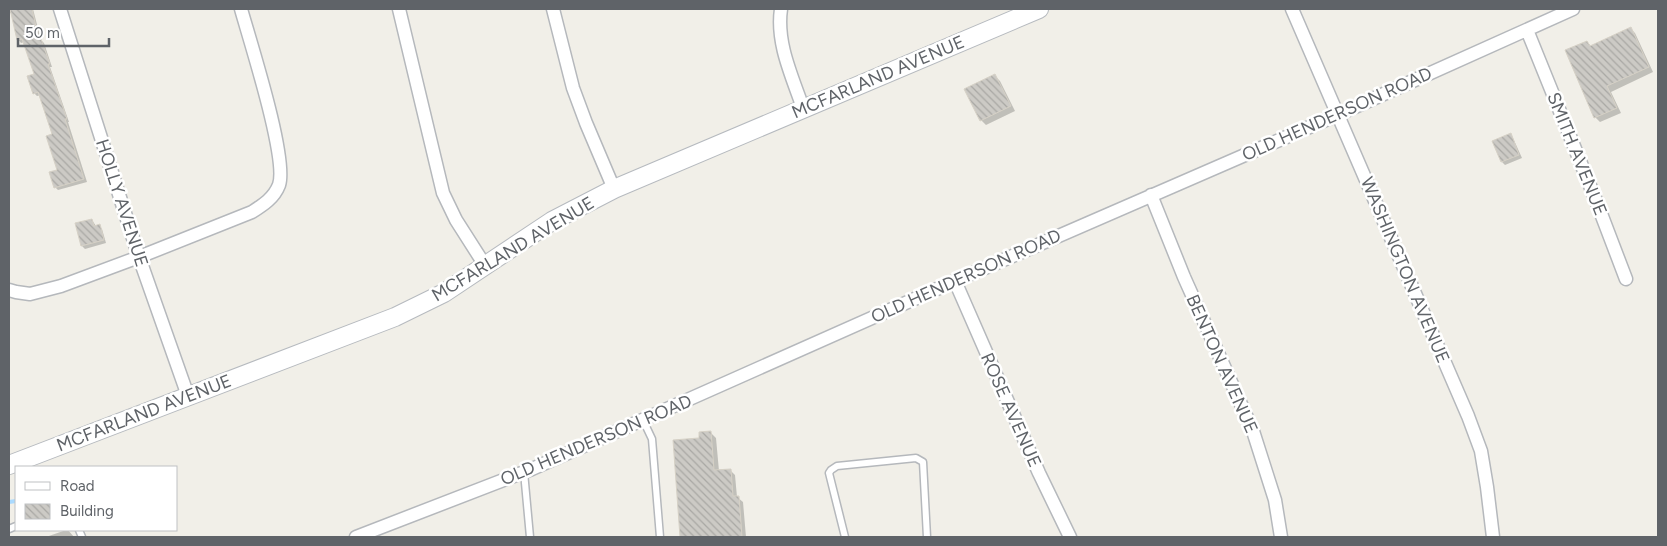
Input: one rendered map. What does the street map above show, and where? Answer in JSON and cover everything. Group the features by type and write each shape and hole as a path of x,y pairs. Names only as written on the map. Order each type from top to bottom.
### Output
{"street":[{"name":"HOLLY AVENUE","path":"60,9 139,257 188,396"},
{"path":"9,290 30,294 61,286 252,212 273,196 279,185 281,171 279,156 241,9"},
{"path":"399,9 443,193 456,220 486,267"},
{"path":"553,9 573,88 614,189"},
{"path":"781,9 779,20 783,48 803,108"},
{"name":"MCFARLAND AVENUE","path":"9,465 395,317 444,293 486,267 552,221 614,189 1039,9"},
{"name":"WASHINGTON AVENUE","path":"1292,9 1419,300 1481,451 1488,487 1493,537"},
{"name":"OLD HENDERSON ROAD","path":"356,537 375,534 524,472 955,281 1337,115 1573,9"},
{"name":"SMITH AVENUE","path":"1527,30 1626,279"},
{"name":"BENTON AVENUE","path":"1151,195 1184,277 1253,431 1275,500 1281,537"},
{"name":"ROSE AVENUE","path":"955,281 1039,473 1070,537"}],"lane":[{"path":"643,420 652,439 660,537"},
{"path":"845,537 830,473 831,470 837,466 916,458 923,462 927,537"},
{"path":"524,472 530,537"}],"building":[{"path":"10,9 32,9 39,40 41,39 50,64 48,64 67,119 65,119 84,179 54,188 49,172 57,170 46,136 52,134 38,92 33,94 27,76 34,74 22,39 17,40"},
{"path":"1631,27 1649,67 1607,86 1617,108 1594,118 1565,50 1587,41 1590,46"},
{"path":"995,74 1011,106 980,121 964,89"},
{"path":"1511,133 1519,155 1501,162 1492,141"},
{"path":"92,219 94,226 100,224 104,240 81,246 75,223"},
{"path":"711,431 714,470 731,469 733,496 739,496 742,537 680,537 673,440 699,438 699,432"}],"waterway":[{"path":"9,502 15,501"}]}
